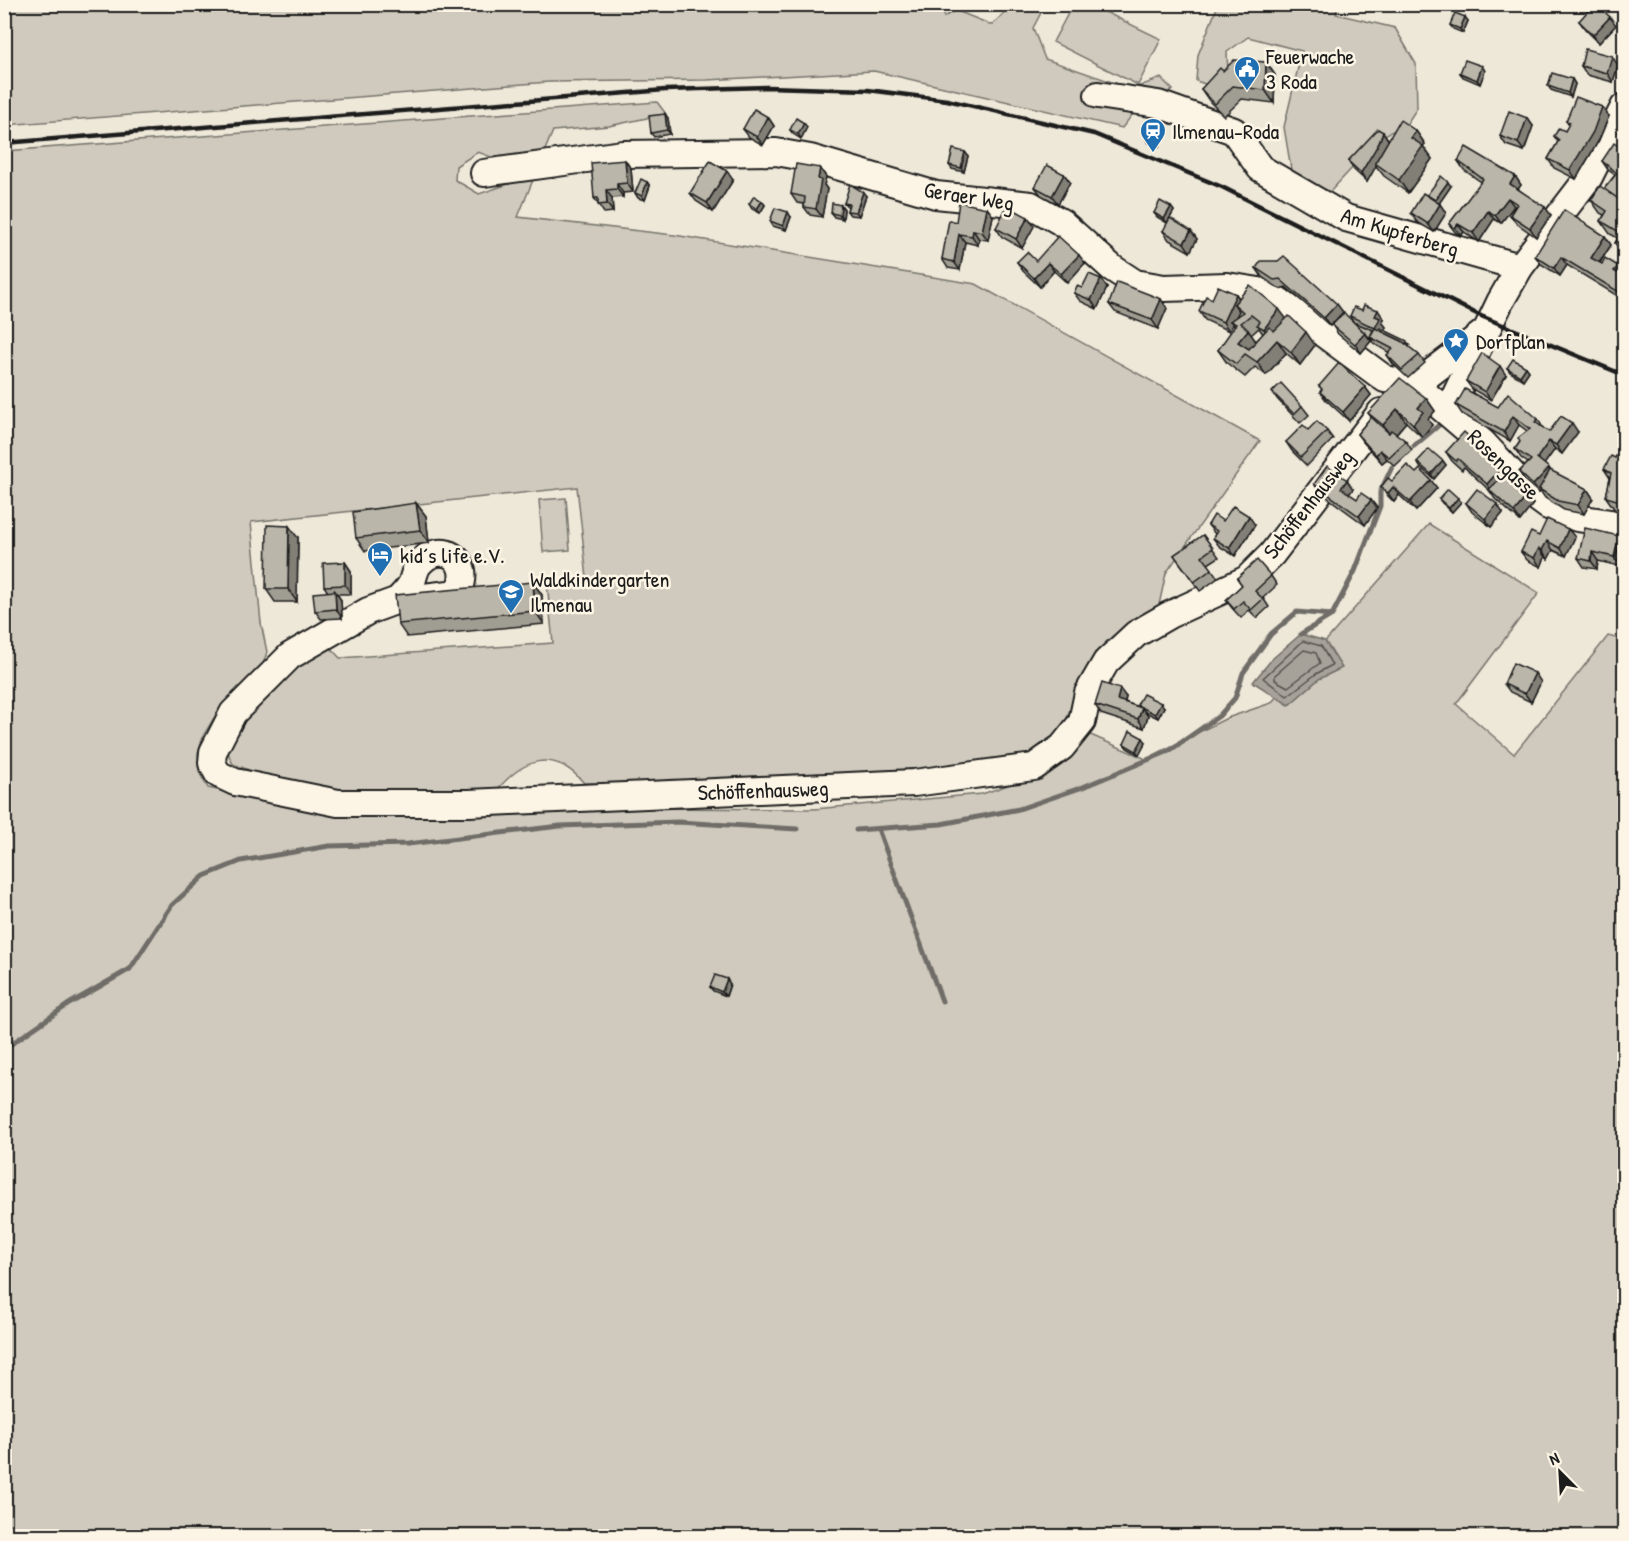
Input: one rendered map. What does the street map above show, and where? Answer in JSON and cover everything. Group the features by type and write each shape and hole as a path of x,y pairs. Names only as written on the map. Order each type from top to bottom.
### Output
{"street":[{"name":"Am Kupferberg","path":"1098,95 1158,104 1234,131 1260,168 1346,218 1520,267"},
{"path":"1484,332 1410,385 1451,414 1484,332 1520,267 1589,177 1624,107"},
{"name":"Geraer Weg","path":"483,173 623,153 776,152 810,158 936,195 1031,205 1061,222 1112,268 1135,283 1164,288 1227,286 1259,291 1272,296 1385,379 1410,385"},
{"name":"Schöffenhausweg","path":"398,600 368,611 320,636 273,671 233,713 219,738 212,763 218,774 235,782 338,803 470,803 914,783 1034,767 1062,747 1082,722 1088,693 1106,662 1136,634 1169,615 1247,579 1272,554 1358,439 1410,385"},
{"name":"Rosengasse","path":"1451,414 1530,492 1548,506 1577,518 1624,525"}],"shaded area":[{"path":"5,4 945,4 944,17 955,10 992,25 1012,5 1045,5 1033,28 1045,59 1132,89 1161,78 1173,90 1139,106 1122,128 874,71 707,80 549,82 5,125"},
{"path":"1073,4 1091,5 1161,39 1138,85 1053,42"},
{"path":"1218,5 1338,5 1336,14 1395,28 1416,64 1417,108 1406,125 1382,136 1326,196 1293,181 1284,127 1302,51 1248,37 1227,52 1228,74 1217,88 1196,81 1198,55"},
{"path":"657,102 666,114 609,126 553,131 540,162 502,161 478,152 456,166 455,180 479,194 535,175 518,217 674,235 976,284 1260,441 1166,573 1157,614 1081,680 1064,726 1040,753 1013,764 839,781 584,783 572,771 549,761 527,765 505,781 495,792 380,796 299,789 233,764 228,751 228,741 234,728 244,717 272,688 325,642 340,658 553,643 547,582 587,578 577,487 251,522 261,623 267,652 261,671 217,713 203,736 198,753 199,772 208,788 297,806 814,809 982,794 1043,773 1075,752 1086,733 1146,759 1227,718 1271,703 1429,524 1539,593 1456,704 1514,754 1608,636 1624,640 1624,1536 5,1536 5,151"},
{"path":"566,498 570,550 543,552 539,500"}],"water":[{"path":"1301,634 1325,641 1342,668 1319,679 1289,705 1253,682 1272,659"}],"building":[{"path":"1594,4 1597,4 1610,17 1593,35 1579,21"},
{"path":"1455,13 1465,17 1460,29 1450,25"},
{"path":"1585,49 1612,56 1607,73 1581,66"},
{"path":"1234,60 1266,62 1265,90 1233,86 1215,104 1201,89 1220,68 1223,71"},
{"path":"1465,60 1482,66 1477,80 1460,73"},
{"path":"1552,73 1572,79 1568,93 1548,86"},
{"path":"1576,97 1602,107 1593,132 1570,170 1548,159 1559,140 1554,136 1559,128 1565,131 1570,122 1566,121"},
{"path":"754,109 768,117 757,137 743,129"},
{"path":"1509,111 1527,118 1518,143 1500,136"},
{"path":"665,114 667,130 651,133 649,116"},
{"path":"796,118 804,123 798,134 790,130"},
{"path":"1400,120 1416,131 1411,138 1423,146 1399,180 1375,163"},
{"path":"1624,127 1624,140 1618,132"},
{"path":"1378,129 1383,132 1379,143 1361,173 1348,161"},
{"path":"1149,131 1159,135 1156,142 1146,139"},
{"path":"1614,143 1624,150 1624,165 1619,174 1624,177 1624,197 1621,201 1604,189 1617,173 1602,161"},
{"path":"1466,147 1515,176 1510,184 1545,207 1530,228 1510,215 1517,204 1508,198 1495,215 1488,211 1473,233 1458,224 1455,228 1449,224 1483,179 1458,161"},
{"path":"953,149 965,152 961,168 949,165"},
{"path":"625,160 627,183 617,184 617,189 606,190 607,204 598,205 598,198 594,198 591,163"},
{"path":"710,161 727,171 707,203 690,193"},
{"path":"796,164 820,168 818,179 821,180 816,209 804,207 805,197 791,194"},
{"path":"1047,165 1064,174 1052,196 1035,187"},
{"path":"1441,176 1448,182 1435,200 1427,195"},
{"path":"641,179 647,182 642,196 635,193"},
{"path":"850,184 863,192 856,212 847,211 849,204 844,203"},
{"path":"1600,186 1624,203 1624,249 1615,243 1621,233 1601,221 1607,211 1591,200"},
{"path":"1423,193 1440,204 1428,224 1411,213"},
{"path":"754,196 762,201 757,209 749,204"},
{"path":"1160,201 1171,207 1164,219 1154,213"},
{"path":"959,202 987,208 982,232 973,230 972,236 959,234 954,262 942,259 949,220 956,222"},
{"path":"832,203 841,205 840,215 831,213"},
{"path":"1007,206 1028,217 1016,239 996,228"},
{"path":"775,208 788,212 783,226 770,221"},
{"path":"1564,210 1605,236 1591,258 1602,264 1605,258 1618,266 1614,271 1624,277 1624,295 1561,257 1554,268 1535,256"},
{"path":"1170,218 1191,231 1184,243 1163,231"},
{"path":"1058,236 1079,255 1061,274 1048,263 1034,278 1017,262 1027,252 1036,261"},
{"path":"1284,256 1337,304 1324,318 1280,279 1274,280 1256,268 1261,261 1278,261"},
{"path":"1089,274 1101,279 1091,300 1074,293 1077,286 1082,288"},
{"path":"1117,282 1161,299 1152,320 1109,304"},
{"path":"1250,285 1279,309 1264,329 1257,325 1260,322 1251,315 1241,323 1248,330 1238,342 1249,349 1269,327 1274,331 1289,316 1306,332 1291,352 1277,340 1257,362 1245,354 1236,364 1218,350 1236,324 1230,321 1243,312 1234,304"},
{"path":"1218,286 1236,294 1223,322 1199,311 1206,296 1212,299"},
{"path":"1364,305 1378,310 1375,316 1380,318 1375,328 1350,316 1354,307 1362,310"},
{"path":"1344,313 1365,333 1355,344 1332,325"},
{"path":"1356,324 1373,330 1370,337 1373,341"},
{"path":"1375,328 1402,341 1419,355 1402,370 1387,355 1393,349 1370,337"},
{"path":"1380,328 1407,341 1406,344 1379,330"},
{"path":"1482,353 1500,366 1485,392 1466,381"},
{"path":"1513,359 1526,367 1520,376 1507,368"},
{"path":"1339,363 1365,387 1343,412 1320,392 1322,389 1319,386"},
{"path":"1400,378 1426,398 1418,408 1423,412 1413,424 1397,409 1383,425 1368,413"},
{"path":"1281,383 1302,406 1294,414 1272,392"},
{"path":"1465,389 1498,407 1508,393 1538,419 1535,422 1549,432 1561,416 1572,423 1556,445 1549,441 1537,458 1549,468 1533,485 1519,472 1531,460 1515,449 1520,442 1518,438 1530,429 1513,416 1504,432 1456,405"},
{"path":"1371,417 1389,433 1391,430 1406,441 1389,457 1380,450 1376,455 1357,434"},
{"path":"1317,421 1327,431 1301,457 1286,442 1303,425 1308,430"},
{"path":"1464,432 1502,467 1487,484 1458,459 1456,461 1446,452"},
{"path":"1624,445 1624,502 1606,497 1611,473 1604,469 1611,456 1615,458"},
{"path":"1429,449 1443,461 1431,474 1417,462"},
{"path":"1407,465 1416,473 1420,469 1431,480 1410,502 1393,487 1388,493 1381,487 1388,478 1392,481"},
{"path":"1327,466 1347,480 1341,488 1357,499 1361,493 1371,500 1359,516 1314,484"},
{"path":"1550,470 1587,489 1578,505 1558,501 1539,489"},
{"path":"1503,475 1527,496 1514,512 1489,490"},
{"path":"1448,489 1458,498 1449,508 1439,499"},
{"path":"1477,489 1497,504 1485,519 1466,503"},
{"path":"416,503 420,530 356,538 353,512"},
{"path":"1233,506 1249,516 1229,548 1213,538 1217,531 1208,525 1214,515 1223,521"},
{"path":"1547,519 1568,529 1560,548 1547,541 1542,550 1539,548 1534,558 1521,552 1531,532 1539,536"},
{"path":"267,525 289,526 288,589 266,589"},
{"path":"1585,528 1619,536 1614,557 1592,552 1591,561 1578,558"},
{"path":"1624,530 1624,563 1615,560"},
{"path":"1203,535 1213,548 1202,556 1212,569 1194,582 1174,555"},
{"path":"1257,560 1271,576 1255,591 1263,599 1251,610 1243,601 1234,609 1226,600 1242,585 1237,578"},
{"path":"345,562 345,585 324,586 323,563"},
{"path":"533,582 535,611 398,624 395,595"},
{"path":"335,591 336,609 315,611 313,593"},
{"path":"1513,663 1535,673 1525,694 1504,684"},
{"path":"1102,683 1120,689 1117,700 1142,708 1138,719 1095,705"},
{"path":"1143,694 1161,703 1155,714 1137,705"},
{"path":"1130,731 1143,738 1136,751 1124,744"},
{"path":"715,975 727,979 722,992 710,987"}],"waterway":[{"path":"1414,446 1439,425 1443,418"},
{"path":"1301,634 1332,615 1355,571 1380,506 1380,492 1392,467"},
{"path":"856,830 941,824 1019,809 1083,787 1169,751 1219,716 1235,698 1243,673 1271,634 1297,612 1332,615"},
{"path":"4,1049 69,1004 130,969 172,905 204,876 241,861 329,846 408,844 560,826 678,822 797,829"},
{"path":"878,829 942,1001"}],"railway":[{"path":"4,143 665,90 767,87 868,90 947,100 1094,134 1222,187 1481,316 1624,375"}],"place":[{"name":"Feuerwache 3 Roda","path":"1247,92"},
{"name":"Ilmenau-Roda","path":"1153,154"},
{"name":"Dorfplan","path":"1456,364"},
{"name":"kid´s life e.V.","path":"380,578"},
{"name":"Waldkindergarten Ilmenau","path":"511,615"}]}
